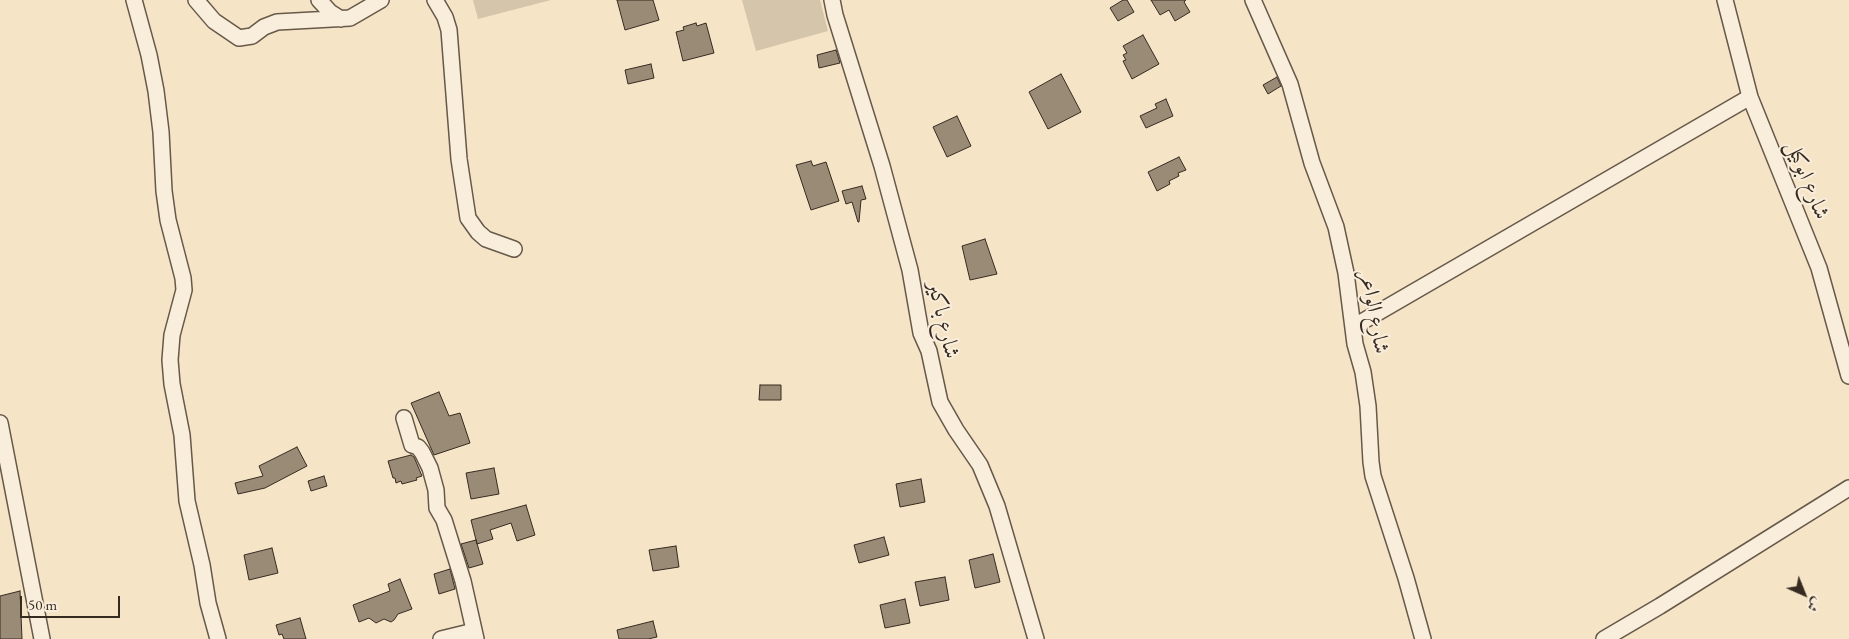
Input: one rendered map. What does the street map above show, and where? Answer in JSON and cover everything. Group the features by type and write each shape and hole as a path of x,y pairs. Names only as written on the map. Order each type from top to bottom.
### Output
{"street":[{"path":"134,0 149,55 156,92 168,220 184,290 172,335 170,360 172,384 182,434 187,501 202,565 208,603 218,639"},
{"path":"196,0 214,22 239,38 252,36 264,27 277,22 350,18 381,0"},
{"path":"319,0 330,12 341,19"},
{"path":"435,0 445,17 448,30 459,159 468,218 478,232 486,239 514,249"},
{"name":"شارع باكير","path":"832,0 882,166 907,261 921,333 929,351 940,402 956,430 980,464 997,506 1036,639"},
{"name":"شارع الواعر","path":"1253,0 1290,84 1312,163 1336,227 1346,273 1354,344 1363,372 1368,406 1373,476 1406,578 1423,639"},
{"name":"شارع ابوكيل","path":"1725,0 1750,97 1819,268 1849,376"},
{"path":"1352,327 1750,97"},
{"path":"404,418 412,445 418,447 422,452 430,468 436,490 437,508 444,520 463,581 475,635 441,639"},
{"path":"0,423 42,639"},
{"path":"1604,639 1849,488"}],"shaded area":[{"path":"473,0 551,0 478,19"},
{"path":"742,0 820,0 828,31 756,51"}],"building":[{"path":"617,0 653,0 659,20 625,30"},
{"path":"1123,0 1127,0 1134,12 1118,21 1110,8"},
{"path":"1151,0 1186,0 1184,2 1190,12 1175,21 1169,10 1160,15"},
{"path":"696,23 697,26 706,23 714,53 683,61 676,32 684,30 683,27"},
{"path":"1143,35 1159,64 1132,79 1123,61 1126,60 1123,55 1127,53 1123,46"},
{"path":"836,50 840,63 819,68 817,55"},
{"path":"651,64 654,78 628,84 625,70"},
{"path":"1061,74 1081,112 1048,129 1029,92"},
{"path":"1277,77 1281,86 1268,94 1263,85"},
{"path":"1166,99 1173,116 1146,128 1140,116 1157,108 1155,104"},
{"path":"957,116 971,146 947,157 933,127"},
{"path":"1179,157 1186,170 1178,173 1179,176 1169,181 1170,184 1157,191 1148,172"},
{"path":"811,161 813,166 826,162 839,201 811,210 796,165"},
{"path":"862,186 866,199 861,200 858,222 852,202 846,204 842,191"},
{"path":"985,239 997,274 970,280 962,246"},
{"path":"760,385 781,385 781,400 759,400"},
{"path":"439,392 449,416 460,413 470,443 434,455 411,403"},
{"path":"297,447 307,466 265,488 238,494 235,483 263,476 259,466"},
{"path":"411,455 414,457 422,476 416,478 417,480 402,484 401,481 396,483 388,461"},
{"path":"494,468 499,494 471,499 466,473"},
{"path":"324,476 327,486 311,491 308,481"},
{"path":"921,479 925,502 900,507 896,484"},
{"path":"526,505 535,535 517,541 511,523 490,530 493,539 477,544 471,520"},
{"path":"884,537 889,555 859,563 854,545"},
{"path":"476,540 483,564 469,568 461,544"},
{"path":"676,546 679,567 653,571 649,550"},
{"path":"272,548 278,573 249,580 244,555"},
{"path":"993,554 1000,582 975,588 969,560"},
{"path":"450,569 455,589 439,594 434,574"},
{"path":"945,577 949,600 920,606 915,582"},
{"path":"400,579 412,609 398,614 391,622 384,619 376,623 369,618 359,622 353,605 390,591 388,584"},
{"path":"20,591 22,639 0,639 0,596"},
{"path":"905,599 910,623 885,628 880,605"},
{"path":"300,618 306,639 284,639 282,634 279,635 276,625"},
{"path":"653,621 657,637 648,639 619,639 617,630"}]}
